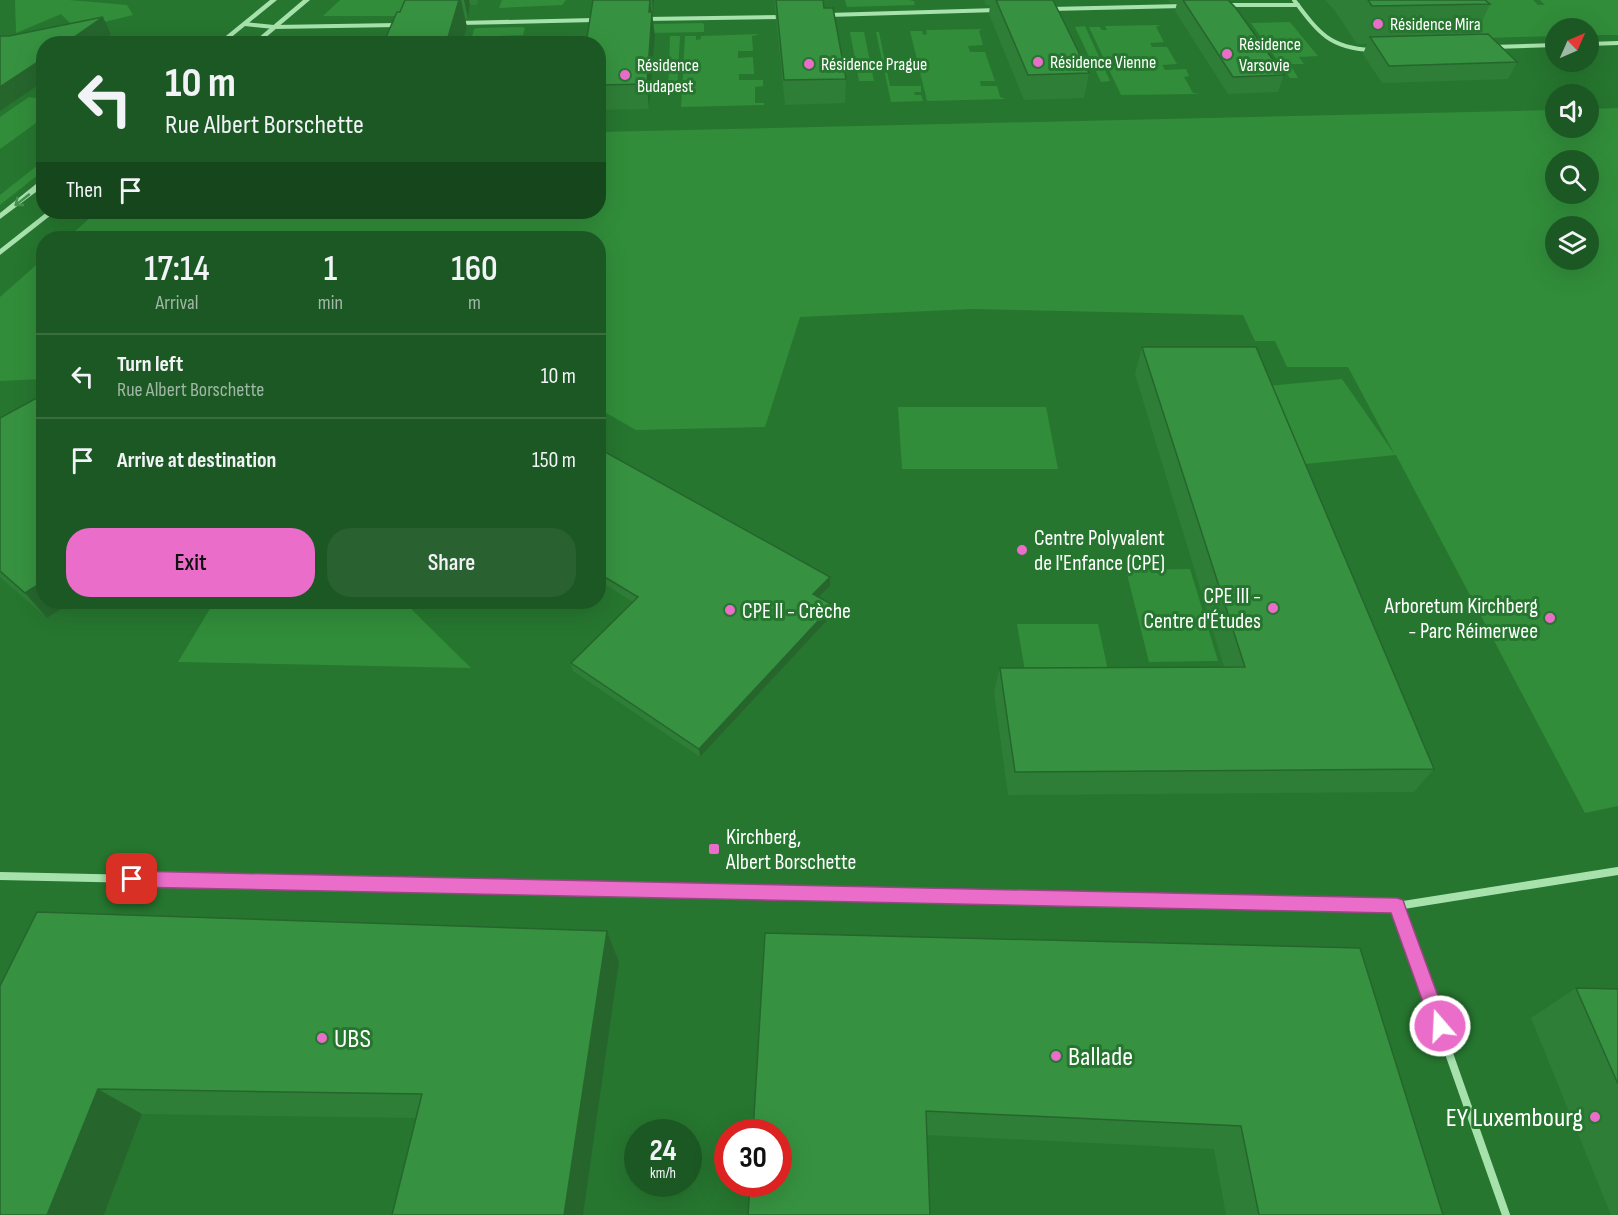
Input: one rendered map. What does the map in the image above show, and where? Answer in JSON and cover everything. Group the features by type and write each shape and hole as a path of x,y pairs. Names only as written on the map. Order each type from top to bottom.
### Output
{"street":[{"path":"229,36 274,0"},
{"path":"263,36 307,0"},
{"path":"1294,0 1322,38 1341,46 1375,50"},
{"path":"1222,5 1298,5"},
{"path":"1040,9 1187,6"},
{"path":"823,15 1003,9"},
{"path":"637,19 782,17"},
{"path":"457,23 604,19"},
{"path":"245,24 274,27 404,25"},
{"path":"1599,44 1618,43"},
{"path":"1489,47 1545,45"},
{"path":"0,217 36,188"},
{"path":"0,253 42,219"},
{"path":"0,876 1397,906 1618,871"},
{"path":"1397,906 1506,1215"}],"green space":[{"path":"15,0 69,0 127,5 133,15 76,29 61,14 16,33"},
{"path":"340,0 424,0 417,16 323,16"},
{"path":"502,0 566,0 562,5 499,8"},
{"path":"845,0 908,0 914,1 915,5 847,7"},
{"path":"1417,0 1533,0 1538,5 1545,5 1540,0 1618,0 1618,35 1599,35 1599,18 1545,18 1545,36 1485,38 1474,35"},
{"path":"1290,22 1318,56 1299,57 1304,64 1290,64 1298,78 1290,78 1251,23"},
{"path":"702,23 704,32 651,33 651,26 654,24"},
{"path":"1160,25 1156,27 1164,42 1150,43 1152,47 1167,47 1177,64 1162,65 1165,70 1186,69 1189,76 1184,77 1193,93 1200,94 1121,95 1089,27 1100,27 1102,30 1107,30 1105,26"},
{"path":"1085,26 1110,81 1101,82 1075,27"},
{"path":"525,28 523,35 472,36 474,29"},
{"path":"982,29 979,31 983,45 968,46 970,52 985,52 995,81 980,81 981,86 997,86 1000,97 1006,99 927,101 910,31 922,31 923,35 927,34 926,30"},
{"path":"850,32 864,32 874,81 859,81"},
{"path":"876,32 879,32 890,86 921,86 921,92 914,92 915,95 921,95 923,101 891,102"},
{"path":"760,34 752,36 753,51 738,51 738,58 753,57 754,74 739,74 739,80 763,80 763,86 755,87 755,103 764,103 764,105 681,107 685,36 696,36 696,40 701,39 701,36"},
{"path":"670,36 680,36 677,92 668,92"},
{"path":"29,97 36,98 36,123 0,149 0,117"},
{"name":"Arboretum Kirchberg - Parc Réimerwee","path":"1618,108 1618,806 1585,813 1396,455 1305,464 1258,387 1342,379 1395,455 1348,367 1287,367 1275,341 1255,341 1243,315 971,309 800,317 765,427 636,430 606,413 606,231 75,231 89,219 606,219 606,132 1545,110 1545,138 1599,138 1599,109"},
{"path":"36,167 36,177 0,205 0,195"},
{"path":"36,265 36,379 0,381 0,297"},
{"path":"898,407 1046,407 1058,469 902,469"},
{"path":"1190,569 1218,661 1149,662 1126,570"},
{"path":"210,609 412,609 471,668 178,662"},
{"path":"1017,624 1098,624 1112,689 1028,689"}],"building":[{"path":"405,0 459,0 448,36 386,36 397,12 400,12"},
{"path":"593,0 650,0 649,12 652,12 647,84 606,85 606,36 587,36"},
{"path":"776,0 823,0 824,8 833,8 846,79 784,80"},
{"path":"996,0 1053,0 1089,73 1028,75"},
{"path":"1183,0 1228,0 1284,75 1233,77"},
{"path":"1368,0 1485,0 1490,4 1372,6"},
{"path":"103,17 76,36 36,36 36,63 0,87 0,36"},
{"path":"1488,34 1517,62 1389,66 1370,37"},
{"name":"CPE III - Centre d'Études","path":"1142,347 1256,347 1434,769 1015,772 1000,668 1245,667"},
{"path":"36,398 36,586 25,593 0,571 0,418"},
{"name":"CPE II - Crèche","path":"606,452 830,577 813,594 833,605 699,749 571,663 638,597 606,578"},
{"name":"UBS","path":"37,912 607,931 564,1215 392,1215 422,1094 98,1089 47,1215 0,1215 0,986"},
{"name":"Ballade","path":"765,933 1360,948 1443,1215 1259,1215 1241,1126 926,1111 930,1215 748,1215 749,1197 792,1197 792,1119 754,1119"},
{"path":"1576,988 1618,989 1618,1084"}],"place":[{"name":"Résidence Mira","path":"1378,24"},
{"name":"Résidence Varsovie","path":"1227,54"},
{"name":"Résidence Vienne","path":"1038,62"},
{"name":"Résidence Prague","path":"809,64"},
{"name":"Résidence Budapest","path":"625,75"},
{"name":"Centre Polyvalent de l'Enfance (CPE)","path":"1022,550"},
{"name":"CPE III - Centre d'Études","path":"1273,608"},
{"name":"CPE II - Crèche","path":"730,610"},
{"name":"Arboretum Kirchberg - Parc Réimerwee","path":"1550,618"},
{"name":"Kirchberg, Albert Borschette","path":"714,849"},
{"name":"UBS","path":"322,1038"},
{"name":"Ballade","path":"1056,1056"},
{"name":"EY Luxembourg","path":"1595,1117"}],"route":[{"path":"132,879 1397,906 1440,1026"}]}
